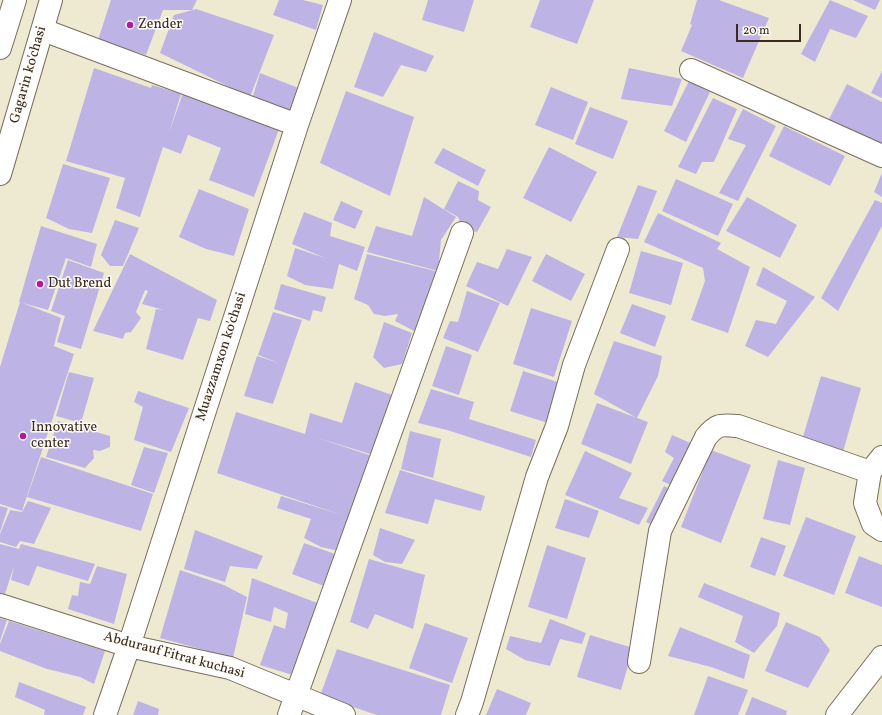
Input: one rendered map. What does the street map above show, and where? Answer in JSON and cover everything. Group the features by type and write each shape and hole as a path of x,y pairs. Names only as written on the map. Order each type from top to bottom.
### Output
{"street":[{"path":"0,48 15,0"},
{"name":"Gagarin ko'chasi","path":"0,174 51,0"},
{"name":"Muazzamxon ko'chasi","path":"105,715 130,646 297,125 340,0"},
{"path":"43,30 297,125"},
{"path":"691,70 882,156"},
{"path":"289,715 462,233"},
{"path":"467,715 537,477 557,426 574,365 618,249"},
{"path":"639,662 660,531 706,437 715,427 725,425 738,426 876,465 864,503 873,524 882,530"},
{"name":"Abdurauf Fitrat kuchasi","path":"0,605 130,646 230,668 297,694 344,715"},
{"path":"836,715 882,657"}],"building":[{"name":"Zender","path":"111,0 197,0 192,10 163,10 146,55 98,40"},
{"path":"279,0 303,0 323,5 316,30 273,15"},
{"path":"428,0 474,0 464,32 422,20"},
{"path":"540,0 594,0 577,44 530,27"},
{"path":"697,0 719,0 769,18 743,78 681,51 692,25 690,24"},
{"path":"830,0 868,16 856,38 830,29 815,62 801,54"},
{"path":"853,0 880,0 875,10"},
{"path":"196,9 274,35 250,97 160,53 174,15"},
{"path":"374,32 434,56 426,72 401,65 383,97 354,87"},
{"path":"94,68 151,88 152,85 181,94 169,133 183,93 279,129 254,197 209,180 221,148 188,135 181,154 163,147 140,217 116,208 125,178 66,161"},
{"path":"629,68 682,79 672,106 621,99"},
{"path":"882,71 882,98 871,93"},
{"path":"260,73 301,89 293,113 252,99"},
{"path":"689,81 710,92 686,142 664,131"},
{"path":"847,84 882,102 882,148 828,121"},
{"path":"551,87 588,102 573,140 535,125"},
{"path":"346,91 414,117 390,196 320,163"},
{"path":"713,98 737,109 714,162 702,162 696,174 678,167"},
{"path":"590,107 628,121 613,159 575,144"},
{"path":"743,109 776,126 738,201 719,193 746,145 728,139"},
{"path":"784,126 845,156 830,186 769,156"},
{"path":"549,147 597,172 571,222 523,198"},
{"path":"443,148 486,170 478,186 434,163"},
{"path":"63,164 110,178 92,233 69,229 46,218"},
{"path":"882,173 882,197 874,192"},
{"path":"676,179 733,204 718,236 662,211"},
{"path":"458,181 479,191 478,200 491,207 477,232 463,229 458,217 444,209"},
{"path":"638,185 657,191 638,239 617,237"},
{"path":"199,189 249,209 234,256 206,249 179,237"},
{"path":"424,197 456,217 441,240 438,271 367,252 376,226 412,236"},
{"path":"747,197 797,225 780,258 726,231"},
{"path":"875,200 882,203 882,226 838,311 821,298"},
{"path":"341,201 363,211 355,229 333,220"},
{"path":"304,212 332,223 330,236 365,247 357,271 339,264 333,289 305,285 287,276 295,248 325,258 292,244"},
{"path":"658,213 721,243 717,249 750,267 728,333 691,320 705,281 703,268 644,242"},
{"path":"115,220 139,228 123,266 110,266 101,255"},
{"name":"Dut Brend","path":"41,226 97,244 91,267 66,258 48,310 19,302"},
{"path":"507,249 532,257 508,306 466,286 477,262 498,269"},
{"path":"641,251 683,263 671,305 629,293"},
{"path":"130,254 217,300 210,321 198,318 183,360 146,349 156,309 164,310 142,304 148,291 145,290 136,312 141,318 131,332 125,333 123,339 93,331"},
{"path":"367,254 439,272 416,332 395,321 398,314 385,316 374,314 368,305 354,299"},
{"path":"546,254 585,274 571,301 532,281"},
{"path":"68,260 104,273 81,349 57,342 65,316 51,311"},
{"path":"763,267 815,297 768,357 745,346 756,320 776,324 787,301 756,285"},
{"path":"281,284 326,297 322,312 313,310 310,321 274,309"},
{"path":"467,291 500,303 478,352 443,338 450,321 458,322"},
{"name":"Innovative center","path":"20,302 61,318 54,346 74,354 22,511 0,504 0,367"},
{"path":"632,304 666,316 655,347 620,333"},
{"path":"531,308 572,321 554,377 513,364"},
{"path":"273,312 302,320 273,404 244,396 257,356 279,363 258,355"},
{"path":"384,322 412,333 402,364 384,368 373,357"},
{"path":"614,341 662,356 658,376 637,418 594,394"},
{"path":"446,346 472,355 459,395 432,386"},
{"path":"523,371 561,383 548,423 510,411"},
{"path":"69,372 94,378 81,423 56,416"},
{"path":"821,376 861,388 843,452 802,440"},
{"path":"355,382 395,396 373,455 315,437 372,456 339,551 321,547 304,538 311,519 277,508 281,496 342,515 217,473 236,412 305,434 310,413 342,423"},
{"path":"431,389 474,402 469,419 536,440 531,457 447,430 418,423"},
{"path":"138,391 189,408 171,452 134,440 143,407 134,402"},
{"path":"597,403 648,422 631,464 581,444"},
{"path":"58,421 110,436 110,447 100,451 93,450 94,458 85,468 46,457"},
{"path":"410,431 441,439 433,478 401,469"},
{"path":"672,435 695,445 679,489 662,481 674,458 665,452"},
{"path":"144,447 168,453 154,493 131,485"},
{"path":"711,450 751,465 721,543 681,527"},
{"path":"585,451 632,473 619,498 648,508 639,525 565,495"},
{"path":"41,457 153,494 141,531 27,497"},
{"path":"778,460 805,468 790,525 763,519"},
{"path":"400,470 485,496 481,511 435,499 428,524 385,513"},
{"path":"664,486 674,491 656,527 646,522"},
{"path":"565,499 599,511 589,538 555,528"},
{"path":"28,501 51,508 34,544 20,541 16,547 0,542 0,534 10,510 22,512"},
{"path":"0,506 8,508 0,532"},
{"path":"806,517 856,536 834,595 783,576"},
{"path":"380,528 415,540 402,564 385,562 373,555"},
{"path":"195,530 263,556 257,569 230,566 225,582 184,569"},
{"path":"761,537 786,546 775,576 750,567"},
{"path":"304,543 335,554 330,578 324,586 292,574"},
{"path":"0,544 19,549 21,544 95,564 88,581 37,566 29,586 11,580 14,566 5,594 0,593"},
{"path":"547,545 586,558 567,619 528,607"},
{"path":"859,556 882,565 882,607 845,593"},
{"path":"369,559 425,575 413,629 375,614 368,629 350,622"},
{"path":"97,566 127,574 114,624 68,609 72,595 78,596 80,582 90,584"},
{"path":"180,570 224,585 247,597 233,658 160,638"},
{"path":"252,578 320,604 296,676 260,665 274,625 285,629 288,613 274,607 271,622 245,614"},
{"path":"704,583 780,613 777,626 754,653 735,642 743,616 698,597"},
{"path":"0,618 7,620 0,641"},
{"path":"550,619 586,633 582,644 560,639 550,666 525,660 506,649 510,636 541,643"},
{"path":"9,621 105,651 94,684 80,677 47,669 0,651 0,644"},
{"path":"786,622 820,637 830,650 808,688 765,671"},
{"path":"425,623 468,638 452,683 409,668"},
{"path":"680,627 750,655 744,679 711,667 668,656"},
{"path":"590,635 633,648 621,690 577,677"},
{"path":"337,649 450,685 441,715 377,715 320,696"},
{"path":"708,676 748,690 738,715 694,715"},
{"path":"19,682 86,707 83,715 44,715 45,710 15,697"},
{"path":"497,689 531,703 526,715 486,715"},
{"path":"752,697 787,711 786,715 745,715"},
{"path":"138,701 159,709 158,715 133,715"}],"place":[{"name":"Zender","path":"130,25"},
{"name":"Dut Brend","path":"40,284"},
{"name":"Innovative center","path":"23,436"}]}
